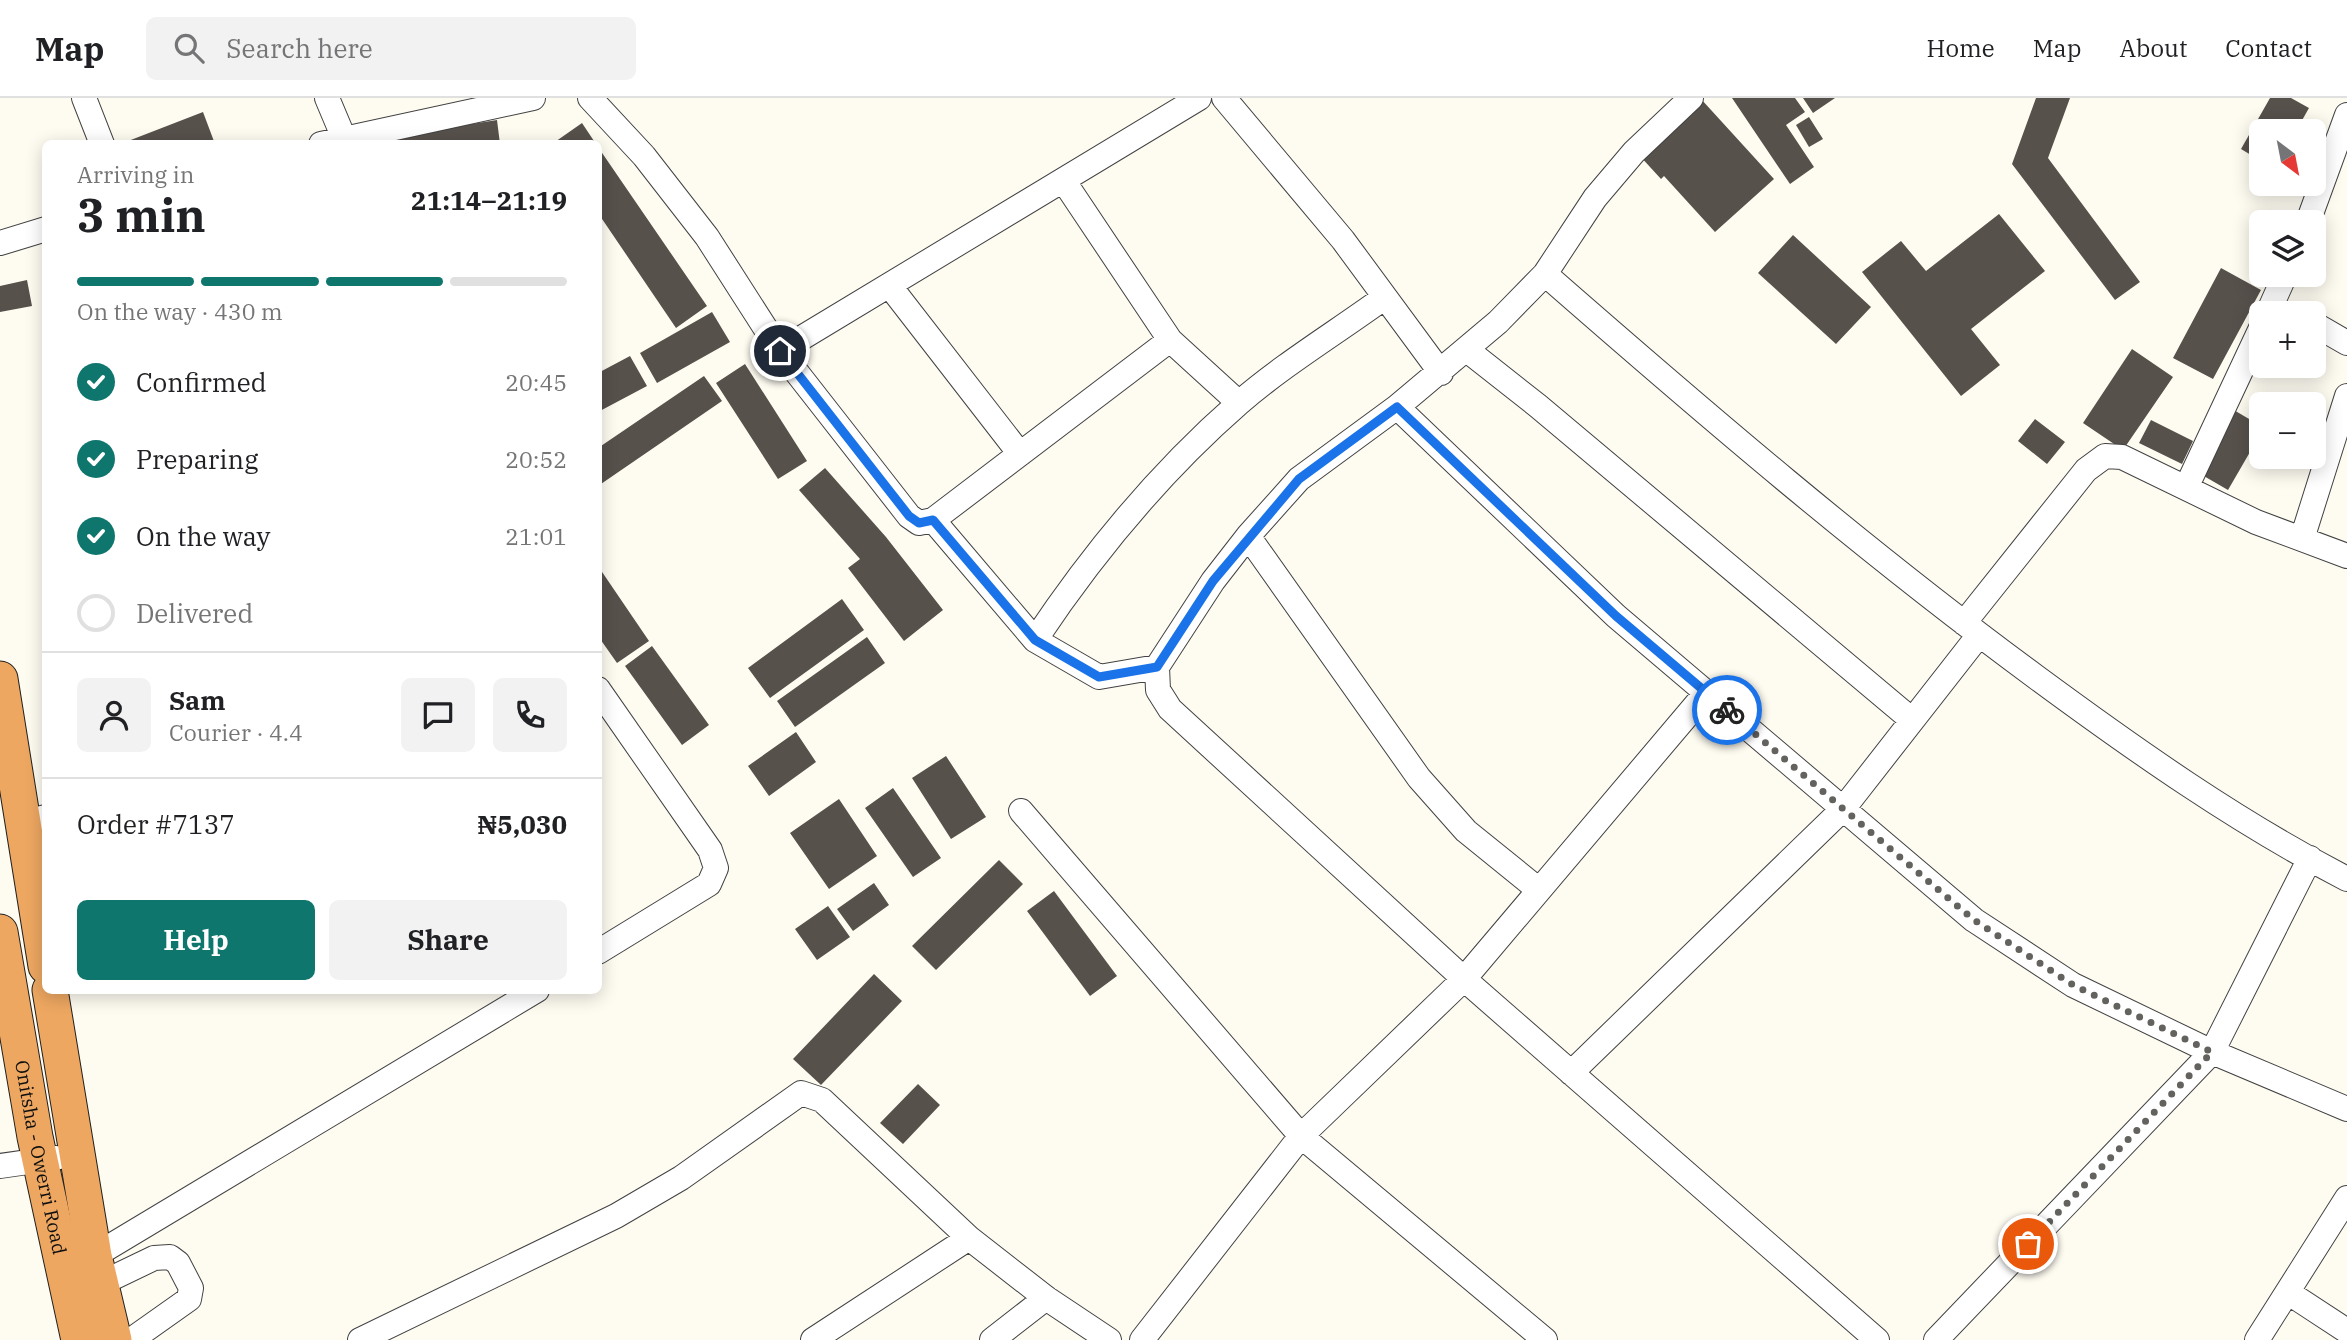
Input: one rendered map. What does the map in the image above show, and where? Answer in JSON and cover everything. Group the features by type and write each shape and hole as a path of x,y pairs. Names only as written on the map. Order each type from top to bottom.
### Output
{"highway":[{"path":"0,679 33,820 41,914"},
{"name":"Onitsha - Owerri Road","path":"1,954 40,1160 79,1340"},
{"name":"Onitsha - Owerri Road","path":"51,994 97,1270 114,1340"},
{"path":"23,1072 62,1063"}],"street":[{"path":"84,98 100,140"},
{"path":"327,98 330,140"},
{"path":"335,140 533,98"},
{"path":"590,98 644,156 707,237 780,351 909,516 919,523 933,520 1170,340"},
{"path":"780,351 1199,98"},
{"path":"1224,98 1343,240 1441,373"},
{"path":"1691,98 1634,152 1595,198 1545,274 1499,322 1441,373 1299,479 1248,536 1213,581 1157,667 1158,690 1170,709 1464,979 1877,1340"},
{"path":"2312,210 2347,115"},
{"path":"1063,180 1170,340 1239,402"},
{"path":"0,243 42,230"},
{"path":"1545,274 1739,444 1971,629 2144,757 2347,879"},
{"path":"888,285 1020,454"},
{"path":"1035,640 1076,578 1144,497 1239,402 1385,297"},
{"path":"2326,331 2347,343"},
{"path":"1467,350 1538,406 1912,720"},
{"path":"2186,488 2249,354"},
{"path":"2302,539 2347,396"},
{"path":"1397,407 1616,616 1974,920 2073,985 2212,1052 2347,1109"},
{"path":"1571,1073 1843,809 1912,720 1971,629 2086,470 2105,456 2122,457 2256,522 2347,555"},
{"path":"933,520 1035,640 1099,677 1157,667"},
{"path":"1248,536 1419,778 1466,831 1539,890"},
{"path":"1142,1340 1301,1136 1464,979 1706,693"},
{"path":"602,695 710,850 716,868 709,884 602,950"},
{"path":"1021,811 1301,1136 1545,1340"},
{"path":"1936,1340 2212,1052 2310,858"},
{"path":"97,1270 525,994"},
{"path":"360,1340 617,1216 681,1178 801,1093 822,1100 969,1238 1046,1298 1109,1340"},
{"path":"0,1166 78,1156"},
{"path":"2257,1340 2347,1198"},
{"path":"813,1340 969,1238"},
{"path":"97,1270 170,1257 178,1263 191,1288 189,1299 131,1340"},
{"path":"2289,1293 2347,1331"},
{"path":"992,1340 1046,1298"}],"building":[{"path":"1732,98 1795,98 1805,112 1786,125 1814,167 1790,184"},
{"path":"1803,98 1835,98 1813,113"},
{"path":"2036,98 2070,98 2048,158 2140,282 2115,300 2012,164"},
{"path":"2270,98 2291,98 2309,108 2303,119 2258,119"},
{"path":"1701,99 1774,179 1715,232 1664,176 1661,179 1639,155"},
{"path":"203,112 214,140 131,140"},
{"path":"1809,117 1823,139 1809,147 1796,125"},
{"path":"497,120 500,140 396,140 395,136"},
{"path":"582,123 593,140 558,140"},
{"path":"2249,135 2249,154 2241,149"},
{"path":"602,153 707,306 676,328 602,219"},
{"path":"1999,214 2045,271 1971,329 2000,365 1961,396 1862,272 1901,241 1926,271"},
{"path":"1793,235 1871,307 1836,344 1758,273"},
{"path":"2221,268 2249,283 2249,287 2261,290 2255,301 2249,301 2249,312 2213,379 2173,358"},
{"path":"27,280 32,306 0,312 0,286"},
{"path":"712,312 730,342 657,383 640,353"},
{"path":"2132,349 2173,377 2123,450 2083,423"},
{"path":"630,356 647,386 602,410 602,371"},
{"path":"745,364 807,461 778,479 716,383"},
{"path":"704,376 722,401 602,483 602,445"},
{"path":"2227,406 2249,419 2249,454 2228,490 2190,468"},
{"path":"2035,419 2065,442 2047,464 2018,441"},
{"path":"2151,420 2193,441 2182,464 2139,443"},
{"path":"825,468 886,537 943,610 904,641 848,568 860,559 799,490"},
{"path":"602,572 649,641 617,663 602,642"},
{"path":"842,599 864,630 770,698 748,668"},
{"path":"867,637 885,663 795,727 777,701"},
{"path":"652,646 709,725 682,745 625,666"},
{"path":"796,732 816,762 769,796 748,766"},
{"path":"946,756 986,817 951,839 912,778"},
{"path":"893,788 941,858 913,877 865,808"},
{"path":"839,799 877,856 829,889 790,833"},
{"path":"999,860 1023,884 936,970 912,946"},
{"path":"874,883 889,905 853,931 837,909"},
{"path":"1054,891 1117,976 1090,996 1027,911"},
{"path":"828,906 850,937 817,960 795,929"},
{"path":"874,974 902,1001 821,1085 793,1059"},
{"path":"918,1084 940,1105 903,1144 880,1123"}],"way so far":[{"path":"1727,710 1974,920 2073,985 2212,1052 2028,1244"}],"route":[{"path":"780,351 909,516 919,523 933,520 999,601 1035,640 1099,677 1157,667 1213,581 1248,536 1299,479 1397,407 1616,616 1727,710"}]}
